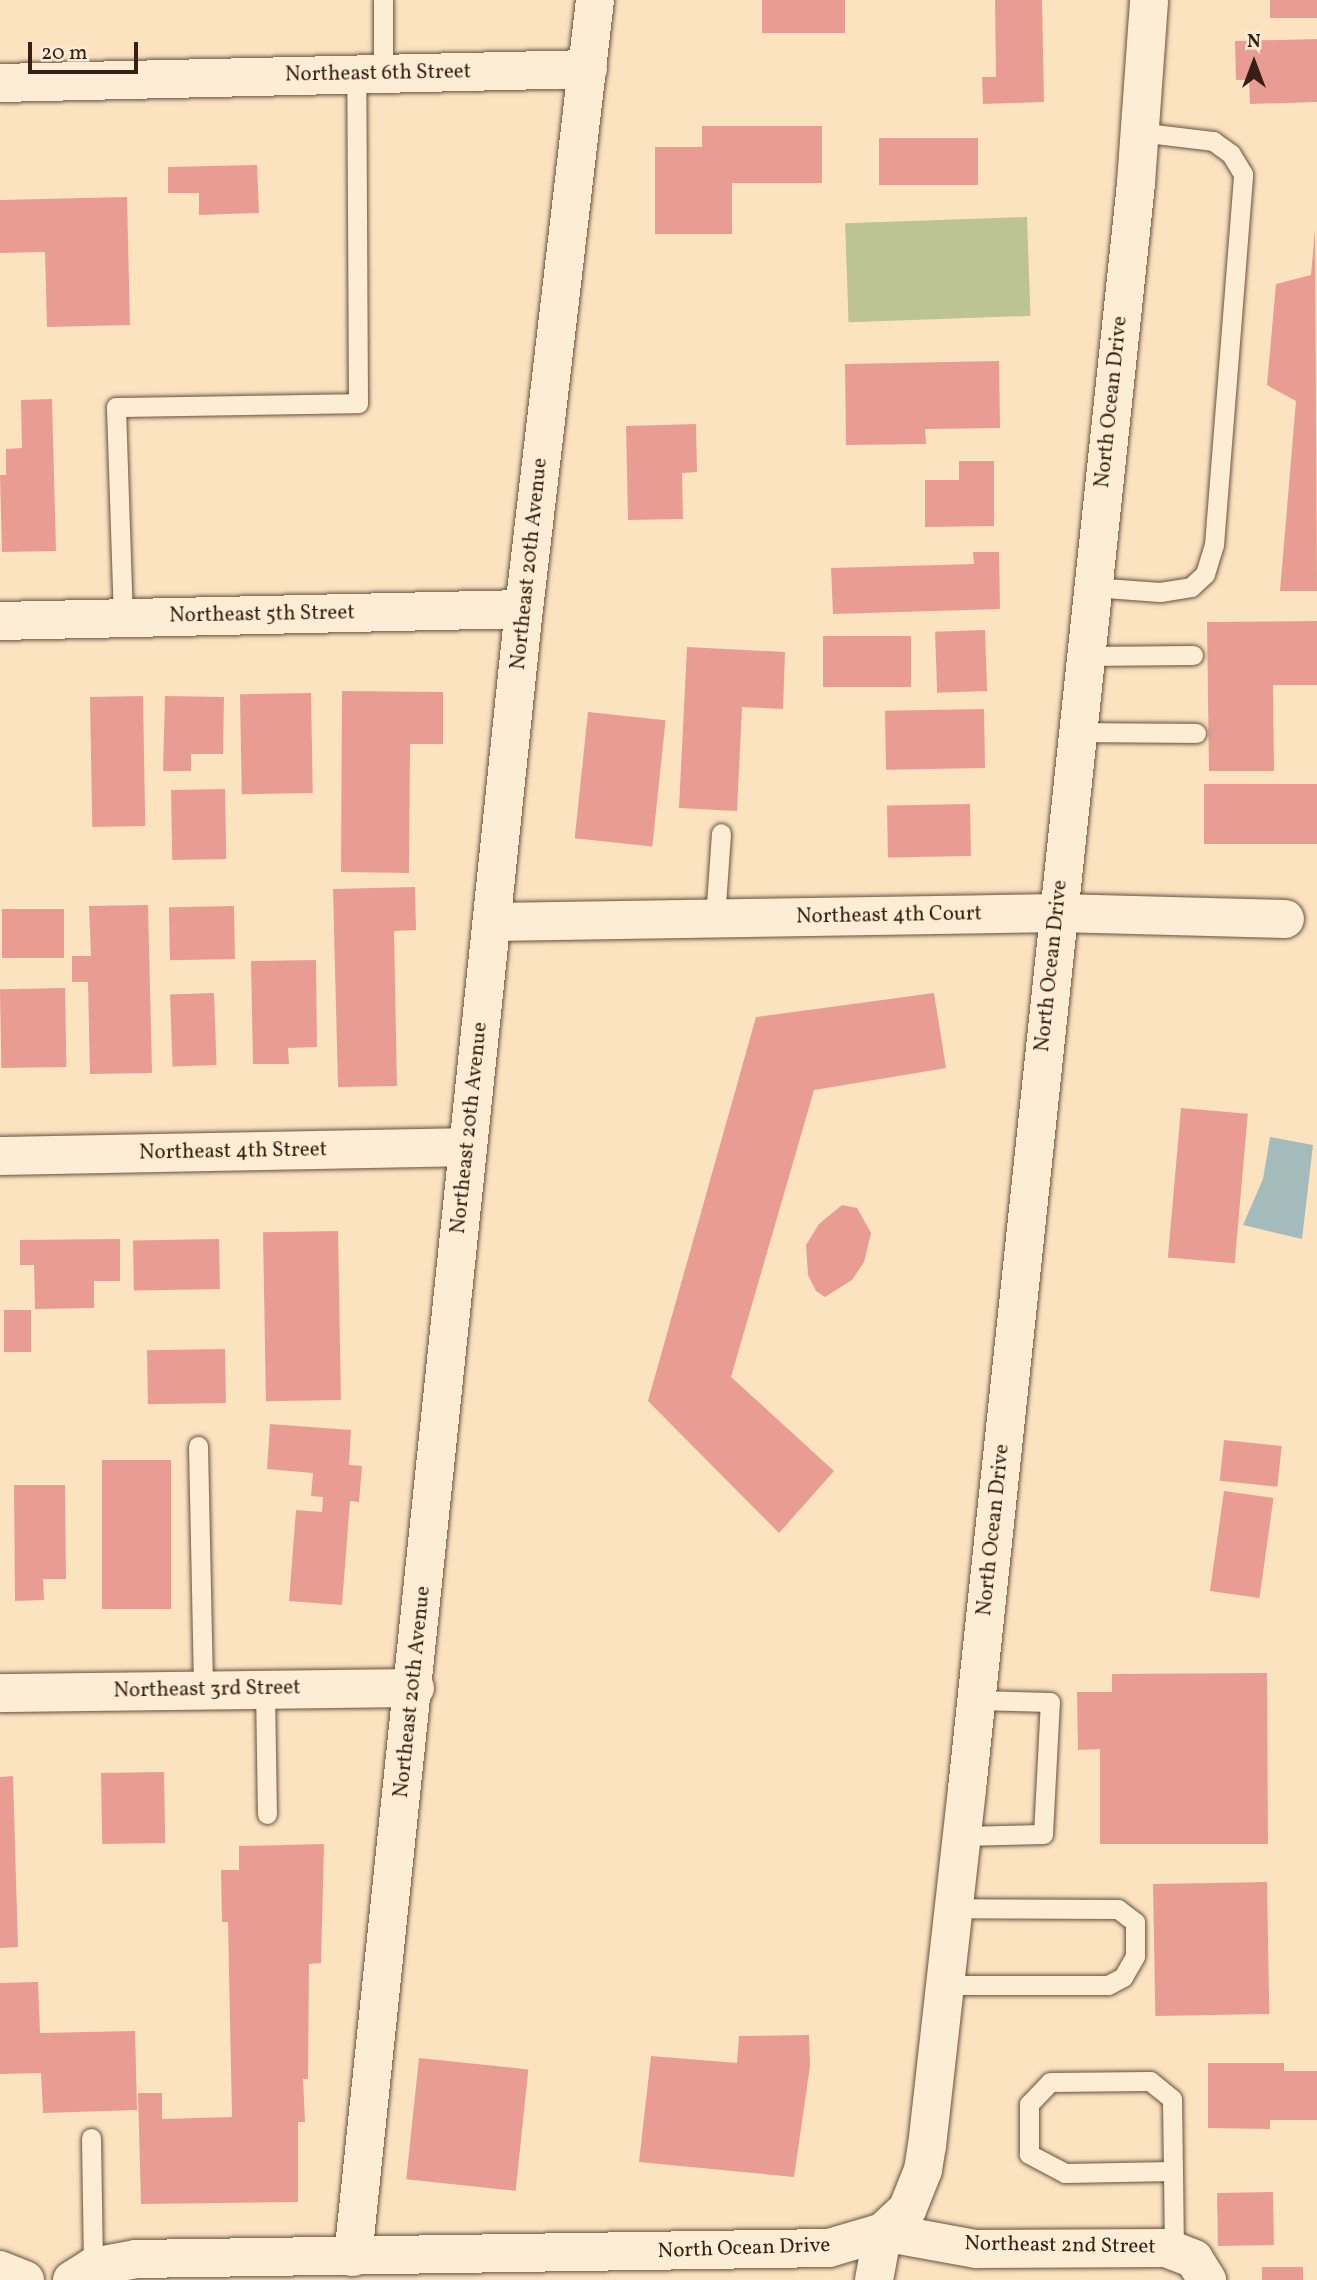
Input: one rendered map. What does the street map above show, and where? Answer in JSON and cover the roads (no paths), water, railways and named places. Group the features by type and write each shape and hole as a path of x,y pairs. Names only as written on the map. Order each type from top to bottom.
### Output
{"street":[{"name":"Northeast 20th Avenue","path":"364,2264 415,1688 467,1147 493,922 524,610 595,0"},
{"name":"North Ocean Drive","path":"83,2274 136,2259 364,2264 829,2248 883,2232 907,2210 923,2170 977,1700 1139,132 1150,0"},
{"name":"Northeast 6th Street","path":"0,83 588,69"},
{"name":"Northeast 5th Street","path":"0,621 524,610"},
{"name":"Northeast 4th Court","path":"493,922 1058,914 1285,919"},
{"name":"Northeast 4th Street","path":"0,1156 467,1147"},
{"name":"Northeast 3rd Street","path":"0,1693 415,1688"},
{"name":"Northeast 2nd Street","path":"883,2232 976,2249 1192,2263"},
{"path":"874,2280 883,2232"},
{"path":"0,2270 25,2280"}],"lane":[{"path":"123,619 116,407 358,403 369,75 383,0"},
{"path":"1092,587 1160,592 1191,587 1205,574 1214,545 1243,174 1231,154 1213,141 1139,132"},
{"path":"1085,656 1193,655"},
{"path":"1077,732 1196,733"},
{"path":"715,919 722,833"},
{"path":"198,1446 203,1690"},
{"path":"265,1689 267,1814"},
{"path":"962,1836 1043,1834 1050,1702 977,1700"},
{"path":"945,1985 1108,1984 1123,1977 1135,1956 1135,1922 1118,1909 954,1908"},
{"path":"1173,2171 1065,2172 1030,2154 1030,2104 1050,2082 1150,2081 1172,2099 1173,2171 1192,2263"},
{"path":"83,2274 91,2138"}],"water":[{"path":"1270,1137 1313,1145 1302,1239 1243,1225 1263,1179"}]}
